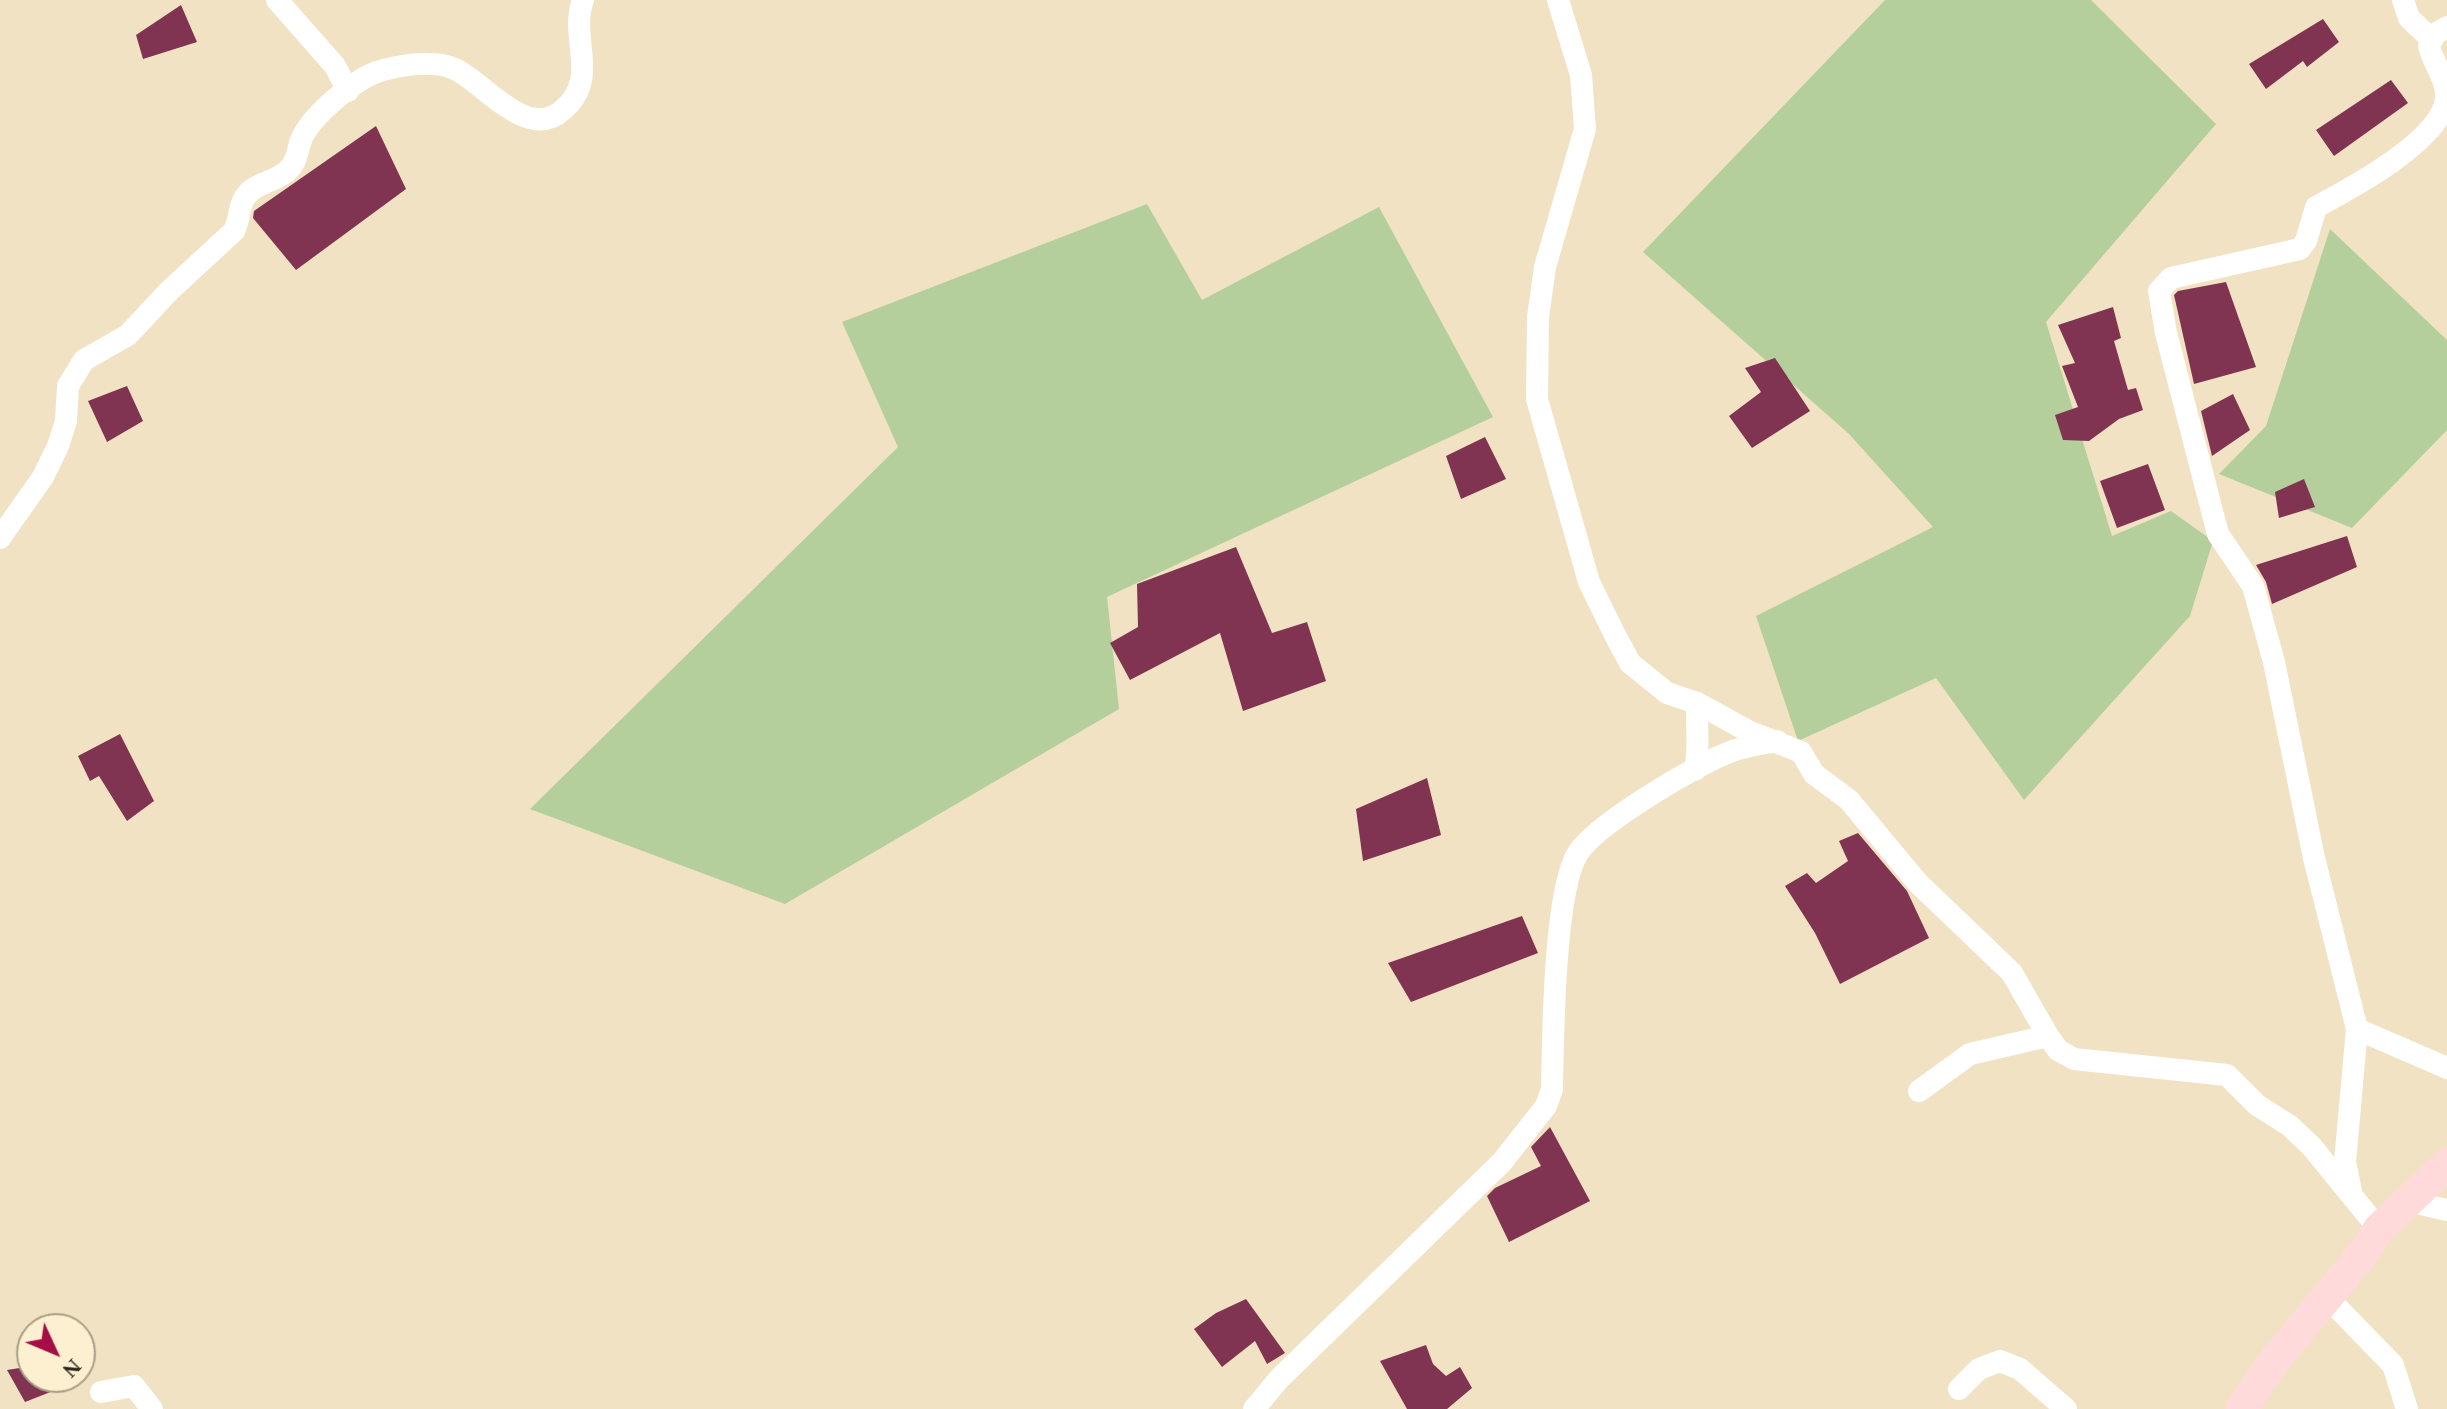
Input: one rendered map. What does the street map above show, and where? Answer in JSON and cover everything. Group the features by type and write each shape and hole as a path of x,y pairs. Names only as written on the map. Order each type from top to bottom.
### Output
{"street":[{"path":"277,0 335,66 348,91"},
{"path":"0,538 43,477 58,446 66,421 68,386 84,360 128,335 169,291 234,231 240,220 244,198 252,190 285,173 298,155 301,140 313,119 359,81 377,72 437,64 455,70 532,120 546,120 565,109 577,93 584,74 579,29 583,0"},
{"path":"1558,0 1581,75 1585,129 1545,267 1538,317 1537,399 1589,582 1630,663 1667,693 1697,703 1748,731 1801,752 1814,774 1849,800 1918,883 2012,973 2058,1050 2074,1059 2227,1075 2257,1105 2290,1126 2312,1147 2379,1229"},
{"path":"2352,1196 2345,1162 2357,1029 2314,858 2271,650 2253,586 2218,534 2166,333 2159,291 2171,278 2300,249 2306,241 2316,207 2349,192 2414,143 2433,123 2446,102 2442,75 2431,55 2439,33 2409,18 2403,0"},
{"path":"1695,770 1700,750 1695,736 1697,703"},
{"path":"1254,1409 1279,1379 1502,1162 1546,1106 1552,1089 1558,954 1575,859 1595,834 1615,819 1695,770 1729,752 1777,741"},
{"path":"2357,1029 2447,1068"},
{"path":"1919,1091 1970,1054 2048,1036"},
{"path":"2241,1409 2274,1361 2379,1229 2447,1164"},
{"path":"2408,1201 2447,1210"},
{"path":"2327,1297 2393,1365 2407,1409"},
{"path":"1959,1389 1979,1369 2000,1361 2020,1369 2066,1409"},
{"path":"101,1392 134,1386 152,1409"}],"green space":[{"path":"1885,0 2091,0 2216,124 2046,322 2112,536 2171,511 2213,541 2190,616 2024,800 1936,678 1798,741 1756,616 1933,527 1849,434 1643,252"},
{"path":"1147,204 1202,300 1379,207 1493,417 1107,597 1119,709 785,904 530,809 898,447 842,322"},
{"path":"2330,229 2447,340 2447,430 2352,528 2219,474 2266,426"}],"building":[{"path":"181,5 197,42 143,59 136,35"},
{"path":"2323,19 2339,42 2307,67 2303,61 2266,89 2249,64"},
{"path":"2391,80 2408,103 2334,156 2316,130"},
{"path":"376,126 406,189 296,270 253,218 254,211"},
{"path":"2226,282 2256,367 2194,384 2174,295 2178,291"},
{"path":"2113,307 2121,338 2114,341 2128,390 2136,388 2143,410 2119,419 2089,441 2063,440 2055,415 2078,407 2062,366 2075,363 2058,325"},
{"path":"1775,358 1810,411 1752,448 1729,416 1761,392 1745,368"},
{"path":"127,386 143,421 107,442 88,401"},
{"path":"2233,394 2250,430 2212,456 2201,411"},
{"path":"1485,437 1506,479 1461,499 1446,456"},
{"path":"2148,464 2165,510 2117,528 2100,481"},
{"path":"2304,479 2315,507 2279,518 2275,492"},
{"path":"2347,536 2357,567 2272,604 2266,582 2256,565"},
{"path":"1236,547 1272,633 1307,622 1326,681 1243,711 1220,633 1130,680 1110,643 1138,627 1137,584"},
{"path":"120,734 154,801 127,821 99,776 90,781 78,756"},
{"path":"1427,778 1441,835 1363,861 1356,809"},
{"path":"1858,833 1907,891 1929,938 1840,984 1815,933 1785,886 1807,873 1816,883 1848,861 1839,841"},
{"path":"1522,916 1538,953 1411,1002 1388,963"},
{"path":"1550,1127 1590,1201 1509,1242 1487,1196 1495,1188 1541,1166 1531,1147"},
{"path":"1246,1299 1285,1353 1267,1364 1255,1341 1222,1367 1194,1329 1216,1313"},
{"path":"1426,1345 1433,1364 1446,1376 1460,1367 1472,1388 1447,1409 1407,1409 1380,1361"},
{"path":"16,1369 16,1386 7,1370"},
{"path":"20,1393 48,1393 25,1402"}]}
